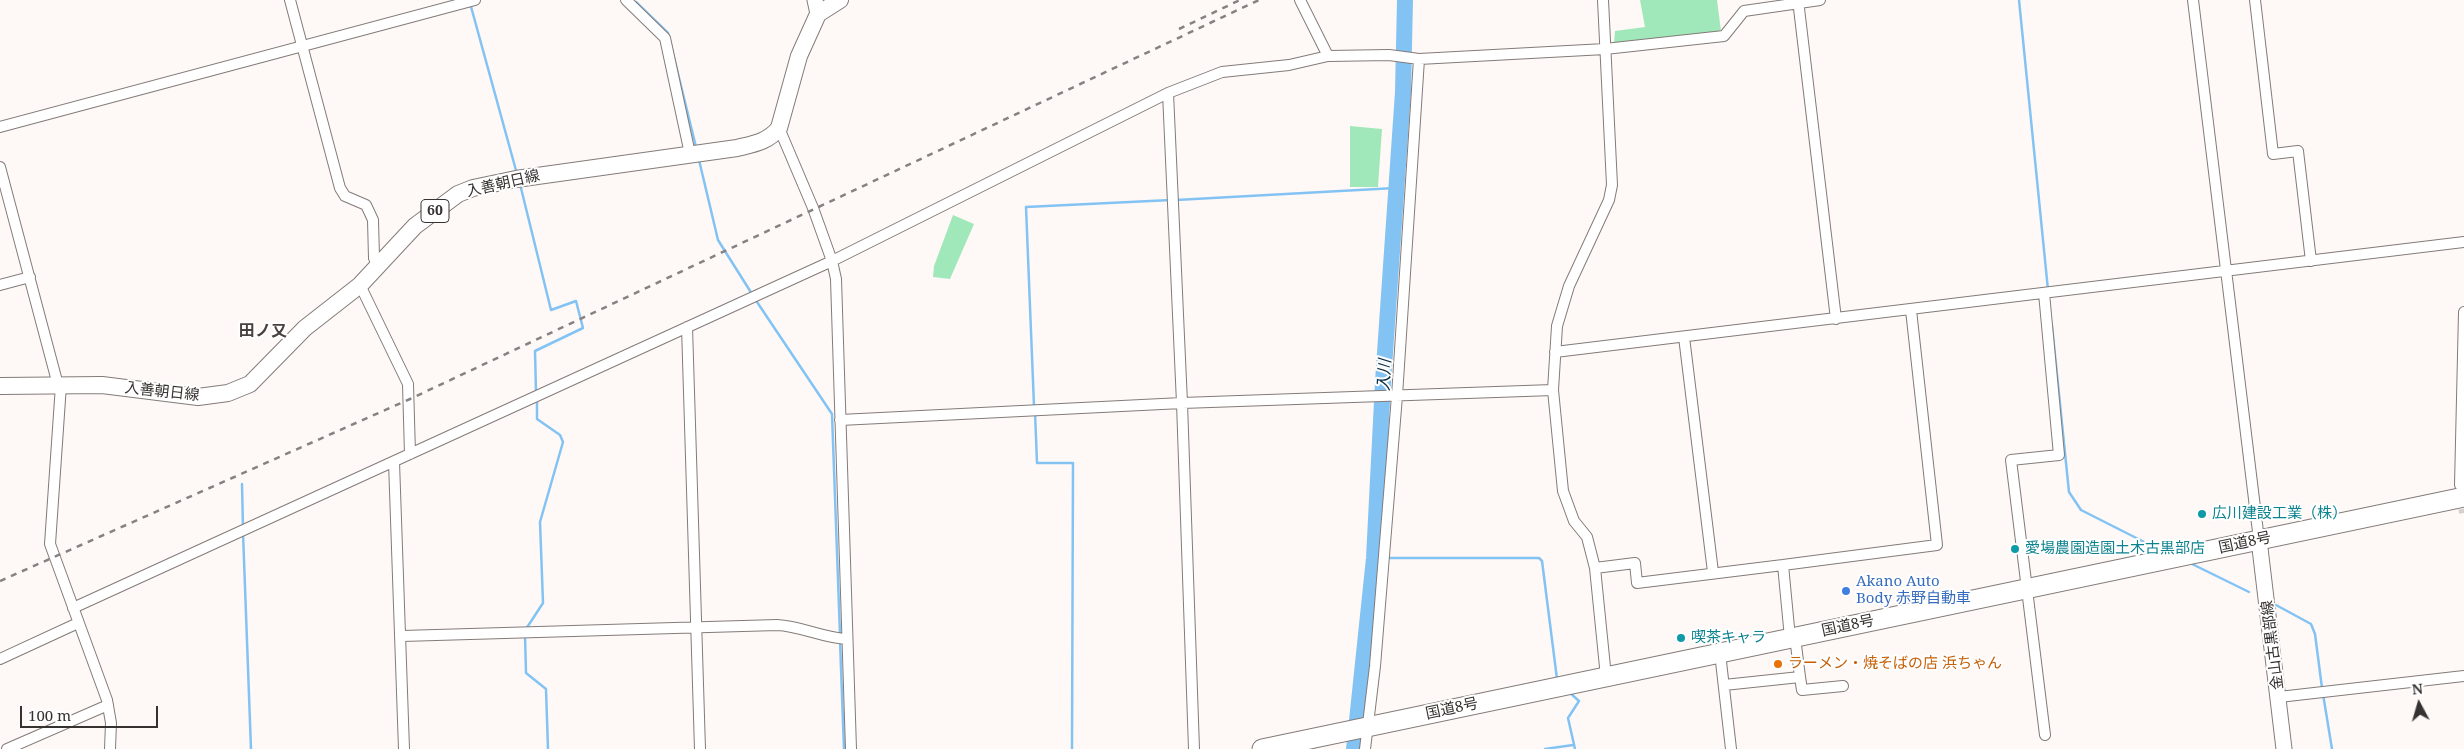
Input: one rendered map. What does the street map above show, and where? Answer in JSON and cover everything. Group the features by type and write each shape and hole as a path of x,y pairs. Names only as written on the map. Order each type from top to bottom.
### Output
{"highway":[{"name":"国道8号","path":"1262,749 2259,540 2462,491"}],"main road":[{"path":"779,128 799,56 816,7 840,0"},
{"name":"入善朝日線","path":"0,386 102,386 198,397 228,393 250,384 305,328 360,285 415,226 446,202 473,188 516,179 752,145 773,136 779,128"},
{"name":"金山古黒部線","path":"2259,540 2284,749"}],"street":[{"path":"290,0 340,188 345,196 366,205 373,220 374,258 377,266"},
{"path":"0,127 475,0"},
{"path":"626,0 665,38 690,154"},
{"path":"1300,0 1328,56"},
{"path":"1603,0 1612,185 1610,200 1569,286 1557,326 1553,390 1564,491 1574,521 1587,537 1595,568 1606,677"},
{"path":"73,608 832,260 1168,93 1222,72 1289,65 1328,56 1389,55 1419,59 1605,49 1724,36 1744,11 1799,1 1820,0"},
{"path":"2193,0 2259,540"},
{"path":"2255,0 2273,154 2298,151 2311,261"},
{"path":"1799,1 1836,320"},
{"path":"1365,749 1369,726 1397,396 1419,59"},
{"path":"1168,93 1182,403 1194,749"},
{"path":"779,128 832,260 836,280 851,749"},
{"path":"0,167 60,385 50,544 108,705 112,723 110,749"},
{"path":"1555,352 1836,320 2464,242"},
{"path":"0,285 30,277"},
{"path":"360,285 408,384 410,454"},
{"path":"2044,293 2059,454 2011,460 2045,735"},
{"path":"1595,568 1636,563 1638,583 1937,545 1911,310"},
{"path":"2462,491 2464,312"},
{"path":"688,327 700,749"},
{"path":"1684,337 1714,572"},
{"path":"840,420 1182,403 1553,390"},
{"path":"394,462 402,636 404,749"},
{"path":"1783,565 1802,690 1843,686"},
{"path":"0,659 78,623"},
{"path":"402,636 696,626 788,626 832,638 847,638"},
{"path":"1720,653 1731,749"},
{"path":"2279,697 2464,676"},
{"path":"1724,685 1800,677"},
{"path":"8,749 108,705"}],"green space":[{"path":"1640,0 1717,0 1721,31 1614,43 1615,31 1645,27"},
{"path":"1350,126 1382,129 1378,187 1350,187"},
{"path":"953,215 974,224 950,279 933,277 934,266"}],"waterway":[{"name":"入川","path":"1354,749 1374,558 1383,382 1403,92 1405,0"},
{"path":"2019,0 2048,290"},
{"path":"636,2 668,33 696,147"},
{"path":"470,3 517,174"},
{"path":"699,160 718,240 752,294"},
{"path":"520,184 551,310 576,301 583,328 535,351 536,392"},
{"path":"1176,200 1395,188"},
{"path":"1034,406 1026,207 1171,200"},
{"path":"755,299 832,414 840,635"},
{"path":"2052,326 2069,492 2081,510 2164,552"},
{"path":"526,629 543,603 540,522 563,442 560,435 537,419 537,400"},
{"path":"1035,412 1037,463 1073,463 1072,749"},
{"path":"242,484 243,528"},
{"path":"243,533 251,749"},
{"path":"1386,558 1539,558 1542,561 1557,679"},
{"path":"2190,563 2249,592"},
{"path":"2276,605 2311,624 2315,634 2322,688"},
{"path":"525,635 526,673 546,689 548,749"},
{"path":"840,641 844,749"},
{"path":"1569,692 1579,701 1568,718 1575,749"},
{"path":"2323,694 2332,749"},
{"path":"1545,749 1573,745"}],"tunnel":[{"path":"2461,494 2464,513"}],"railway":[{"path":"1179,29 1240,0"},
{"path":"0,581 410,399 1259,0"}],"place":[{"name":"広川建設工業（株）","path":"2202,514"},
{"name":"愛場農園造園土木古黒部店","path":"2015,549"},
{"name":"Akano Auto Body 赤野自動車","path":"1846,591"},
{"name":"喫茶キャラ","path":"1681,638"},
{"name":"ラーメン・焼そばの店 浜ちゃん","path":"1778,664"}],"district":[{"name":"田ノ又","path":"263,331"}]}
